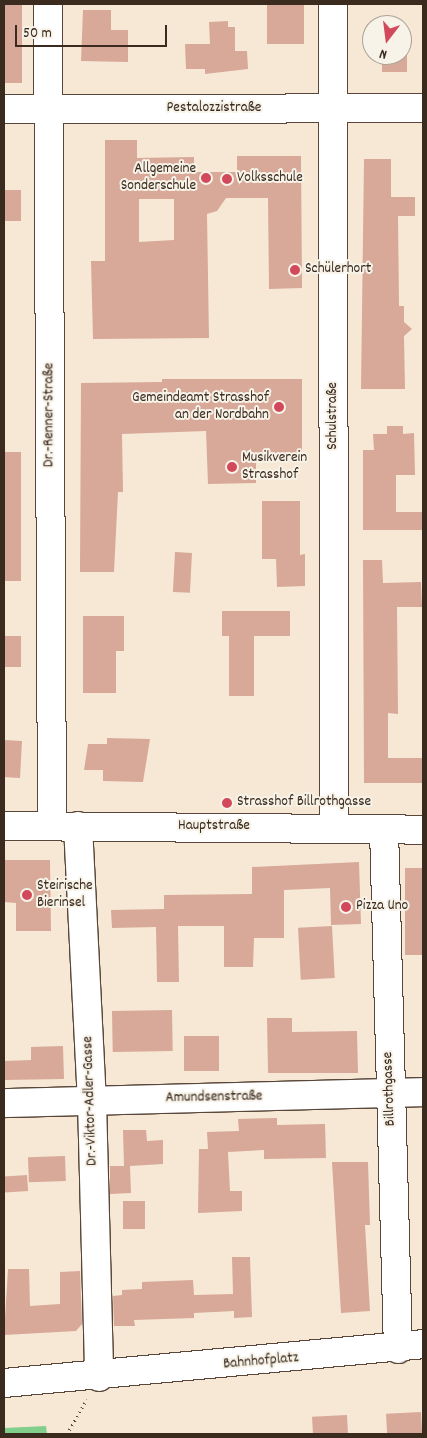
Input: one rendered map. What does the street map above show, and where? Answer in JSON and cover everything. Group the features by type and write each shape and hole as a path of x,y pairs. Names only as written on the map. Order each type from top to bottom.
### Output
{"street":[{"name":"Dr.-Renner-Straße","path":"48,4 48,109 65,826"},
{"name":"Schulstraße","path":"333,4 334,828"},
{"name":"Pestalozzistraße","path":"4,109 423,108"},
{"name":"Hauptstraße","path":"4,826 423,830"},
{"name":"Dr.-Viktor-Adler-Gasse","path":"65,826 92,1101 99,1377"},
{"name":"Billrothgasse","path":"384,829 390,1094 410,1347"},
{"name":"Amundsenstraße","path":"4,1103 423,1092"},
{"name":"Bahnhofplatz","path":"4,1383 99,1377 410,1347"}],"path":[{"path":"67,1434 99,1377"}],"green space":[{"path":"46,1426 47,1434 4,1434 4,1428"}],"building":[{"path":"4,4 22,4 22,83 4,83"},
{"path":"267,4 304,4 304,44 267,44"},
{"path":"83,10 111,10 111,30 128,30 128,62 81,61"},
{"path":"228,21 228,27 235,27 235,51 247,51 248,69 205,74 205,69 186,69 185,44 210,44 209,22"},
{"path":"382,65 407,65 407,72 382,72"},
{"path":"105,140 137,140 137,158 194,157 194,172 237,172 237,156 301,156 302,288 269,289 268,198 226,198 217,211 207,214 209,338 93,339 91,261 105,261","holes":["139,199 174,199 174,240 139,242"]},
{"path":"364,159 391,159 391,197 415,197 415,216 398,216 399,306 404,306 404,322 412,329 404,336 405,389 361,389"},
{"path":"4,190 21,190 21,221 4,221"},
{"path":"162,379 302,379 302,455 256,455 256,483 208,484 206,431 122,434 123,492 118,492 114,572 80,572 81,383 162,382"},
{"path":"387,426 403,426 403,434 414,433 415,475 396,475 396,512 423,512 423,530 363,530 363,450 374,450 373,434 387,434"},
{"path":"4,452 21,452 21,581 4,581"},
{"path":"262,501 300,501 300,555 305,554 305,586 277,587 276,559 262,559"},
{"path":"175,552 192,553 190,593 173,592"},
{"path":"363,560 382,560 383,583 421,582 422,607 397,607 398,714 388,713 388,758 423,758 423,783 364,783"},
{"path":"222,611 290,611 290,636 254,636 254,696 229,696 229,636 222,636"},
{"path":"83,616 124,616 124,651 116,651 116,693 83,693"},
{"path":"4,636 21,636 21,667 4,667"},
{"path":"107,738 150,739 143,782 103,781 103,770 84,770 88,744 107,744"},
{"path":"4,740 22,741 20,778 4,777"},
{"name":"Steirische Bierinsel","path":"4,860 50,860 51,931 16,931 16,903 4,902"},
{"path":"359,862 361,924 331,925 330,888 284,890 284,938 254,938 253,967 224,967 224,926 178,926 179,982 157,982 156,927 112,928 111,910 164,909 164,895 252,894 252,867"},
{"path":"405,868 423,868 423,955 405,955"},
{"path":"332,926 335,978 301,980 298,928"},
{"path":"172,1010 173,1051 113,1052 112,1011"},
{"path":"267,1018 292,1018 292,1032 357,1031 358,1073 268,1073"},
{"path":"184,1036 219,1036 219,1071 184,1071"},
{"path":"63,1046 64,1079 4,1080 4,1061 31,1060 31,1047"},
{"path":"277,1118 277,1125 325,1124 326,1158 264,1159 264,1150 228,1152 230,1191 242,1191 242,1211 198,1213 199,1149 208,1149 207,1132 239,1131 238,1119"},
{"path":"123,1130 146,1130 147,1141 163,1140 163,1164 130,1166 131,1193 110,1194 110,1166 124,1166"},
{"path":"65,1156 66,1181 29,1182 28,1157"},
{"path":"332,1162 368,1162 370,1225 365,1225 370,1311 341,1313"},
{"path":"27,1175 28,1191 5,1193 4,1177"},
{"path":"123,1201 145,1201 145,1229 123,1229"},
{"path":"232,1257 250,1257 252,1317 234,1318 234,1311 194,1313 194,1318 134,1320 135,1326 114,1326 113,1296 122,1295 122,1290 142,1289 142,1282 193,1280 194,1295 233,1294"},
{"path":"8,1269 29,1269 30,1306 60,1304 60,1272 80,1271 82,1324 76,1331 4,1335"},
{"path":"421,1412 422,1434 387,1434 386,1414"},
{"path":"347,1415 348,1434 313,1434 312,1417"}],"place":[{"name":"Allgemeine Sonderschule","path":"206,178"},
{"name":"Volksschule","path":"227,179"},
{"name":"Schülerhort","path":"295,270"},
{"name":"Gemeindeamt Strasshof an der Nordbahn","path":"279,407"},
{"name":"Musikverein Strasshof","path":"232,467"},
{"name":"Strasshof Billrothgasse","path":"227,803"},
{"name":"Steirische Bierinsel","path":"27,895"},
{"name":"Pizza Uno","path":"346,907"}]}
